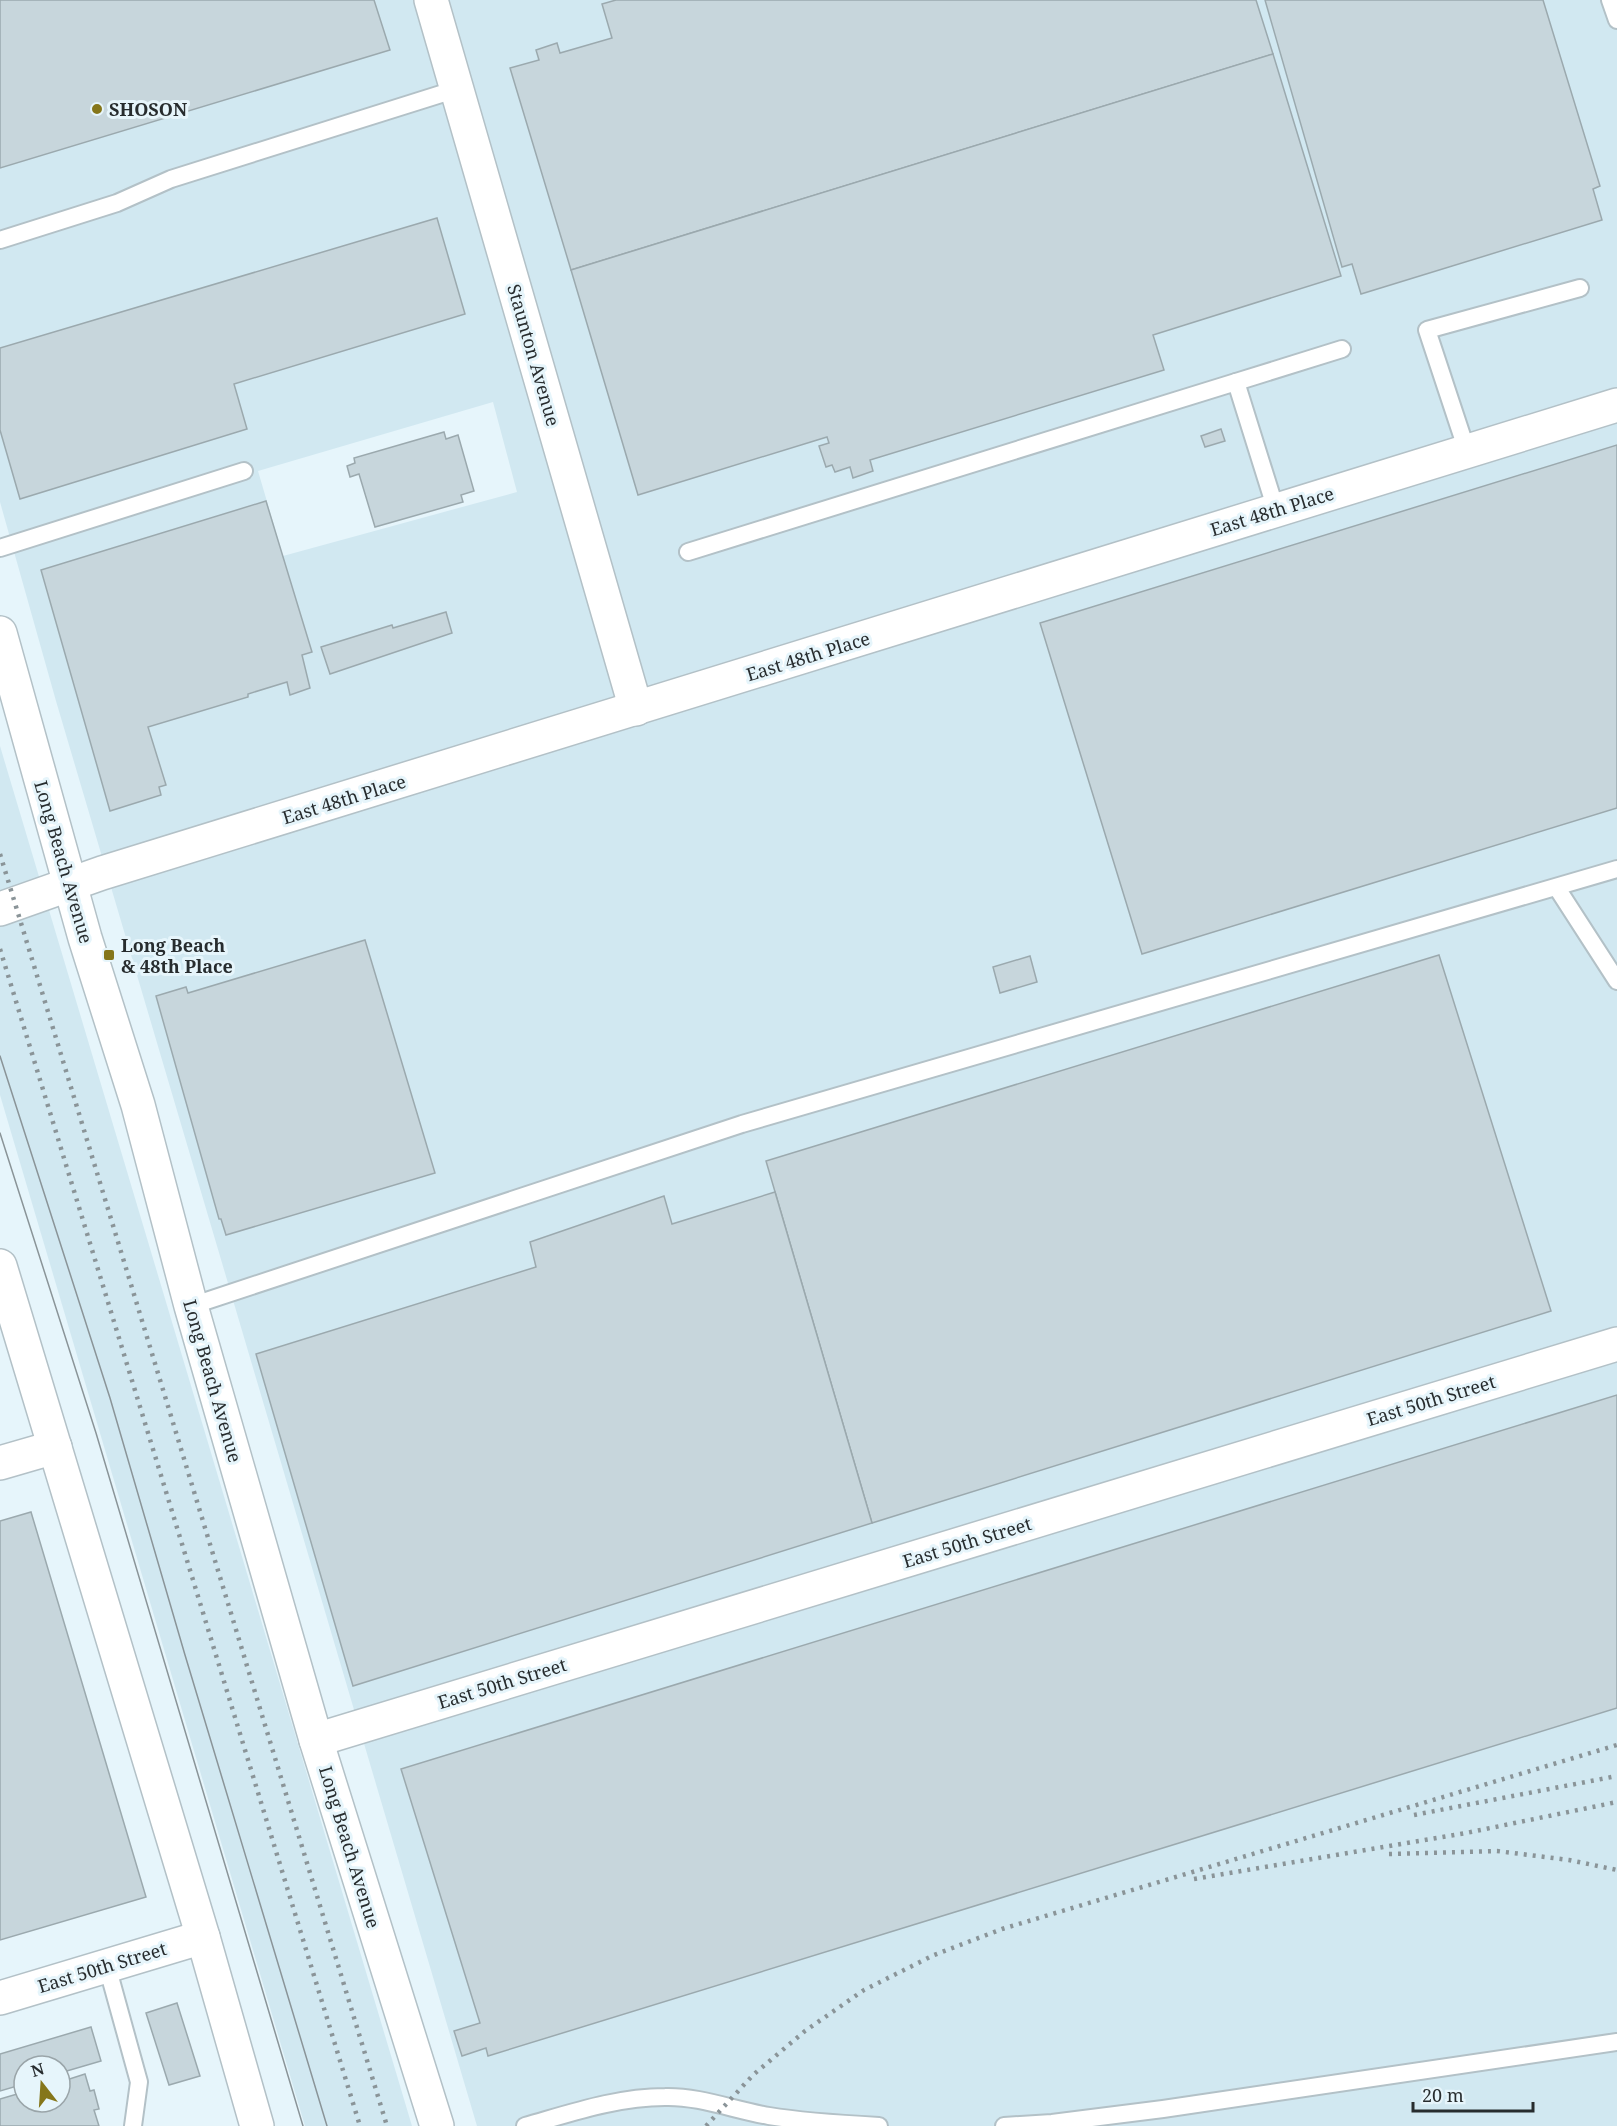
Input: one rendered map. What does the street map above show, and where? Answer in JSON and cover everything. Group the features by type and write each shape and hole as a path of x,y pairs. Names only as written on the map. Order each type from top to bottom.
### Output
{"street":[{"name":"Staunton Avenue","path":"431,0 636,710"},
{"name":"East 48th Place","path":"0,909 102,873 636,710 1617,405"},
{"name":"Long Beach Avenue","path":"0,633 88,947 138,1105 191,1306 316,1740 437,2126"},
{"path":"0,1266 203,1937 257,2126"},
{"name":"East 50th Street","path":"316,1740 1617,1344"},
{"path":"0,1463 55,1447"},
{"name":"East 50th Street","path":"0,1998 203,1937"}],"lane":[{"path":"1610,0 1617,20"},
{"path":"0,240 117,203 171,178 457,89"},
{"path":"1467,451 1427,330 1580,288"},
{"path":"688,552 1342,349"},
{"path":"1236,382 1276,510"},
{"path":"0,548 244,471"},
{"path":"191,1306 741,1124 1617,869"},
{"path":"1557,888 1617,981"},
{"path":"106,1966 139,2082 133,2126"},
{"path":"1004,2126 1052,2123 1152,2110 1617,2043"},
{"path":"525,2126 620,2100 666,2096 699,2100 769,2116 825,2123 879,2126"}],"shaded area":[{"path":"0,0 1617,0 1617,2126 477,2126 56,701 0,502","holes":["493,402 517,492 283,556 258,471"]},
{"path":"0,746 412,2126 305,2126 0,1095"}],"building":[{"name":"SHOSON","path":"0,0 374,0 390,50 0,168"},
{"path":"616,0 1256,0 1273,54 571,270 510,68 539,60 536,50 557,43 560,53 612,38 602,4"},
{"path":"1265,0 1543,0 1600,186 1593,189 1602,220 1361,294 1352,264 1342,267"},
{"path":"1273,54 1341,276 1153,335 1164,370 870,460 873,471 853,478 850,467 835,472 832,465 826,467 819,446 829,443 827,437 638,495 571,270"},
{"path":"437,218 465,314 234,384 247,429 20,499 0,430 0,348"},
{"path":"1221,429 1225,441 1205,447 1201,436"},
{"path":"444,432 446,439 458,435 474,491 461,495 463,502 375,527 359,474 350,477 347,466 355,463 354,458"},
{"path":"1617,445 1617,808 1142,954 1040,623"},
{"path":"266,501 312,652 302,655 310,688 290,695 287,682 248,694 248,697 148,727 166,785 159,787 161,795 110,811 41,570"},
{"path":"446,612 452,633 330,674 321,647 392,625 393,628"},
{"path":"365,940 435,1173 226,1235 221,1219 219,1219 156,996 186,987 188,993"},
{"path":"1439,955 1551,1311 872,1523 766,1161"},
{"path":"1030,956 1037,982 1000,993 993,967"},
{"path":"775,1192 872,1523 353,1686 256,1354 536,1267 530,1242 664,1196 672,1224"},
{"path":"1617,1395 1617,1708 488,2056 486,2048 462,2056 454,2031 480,2023 401,1769"},
{"path":"31,1512 146,1897 0,1940 0,1521"},
{"path":"177,2003 200,2076 169,2085 146,2013"},
{"path":"91,2027 101,2061 72,2069 72,2054 12,2054 12,2088 0,2091 0,2054"},
{"path":"85,2074 90,2091 94,2090 99,2109 94,2110 99,2126 0,2126 0,2099 12,2096 12,2114 72,2114 72,2078"}],"tram line":[{"path":"0,1056 110,1398 327,2126"},
{"path":"0,1133 96,1433 303,2126"}],"railway":[{"path":"0,854 387,2126"},
{"path":"0,949 360,2126"},
{"path":"706,2126 753,2075 805,2031 864,1990 934,1955 1002,1929 1617,1745"},
{"path":"1414,1815 1617,1776"},
{"path":"1194,1879 1466,1833 1617,1802"},
{"path":"1389,1854 1497,1851 1569,1860 1617,1870"}],"place":[{"name":"SHOSON","path":"97,109"},
{"name":"Long Beach & 48th Place","path":"109,955"}]}
